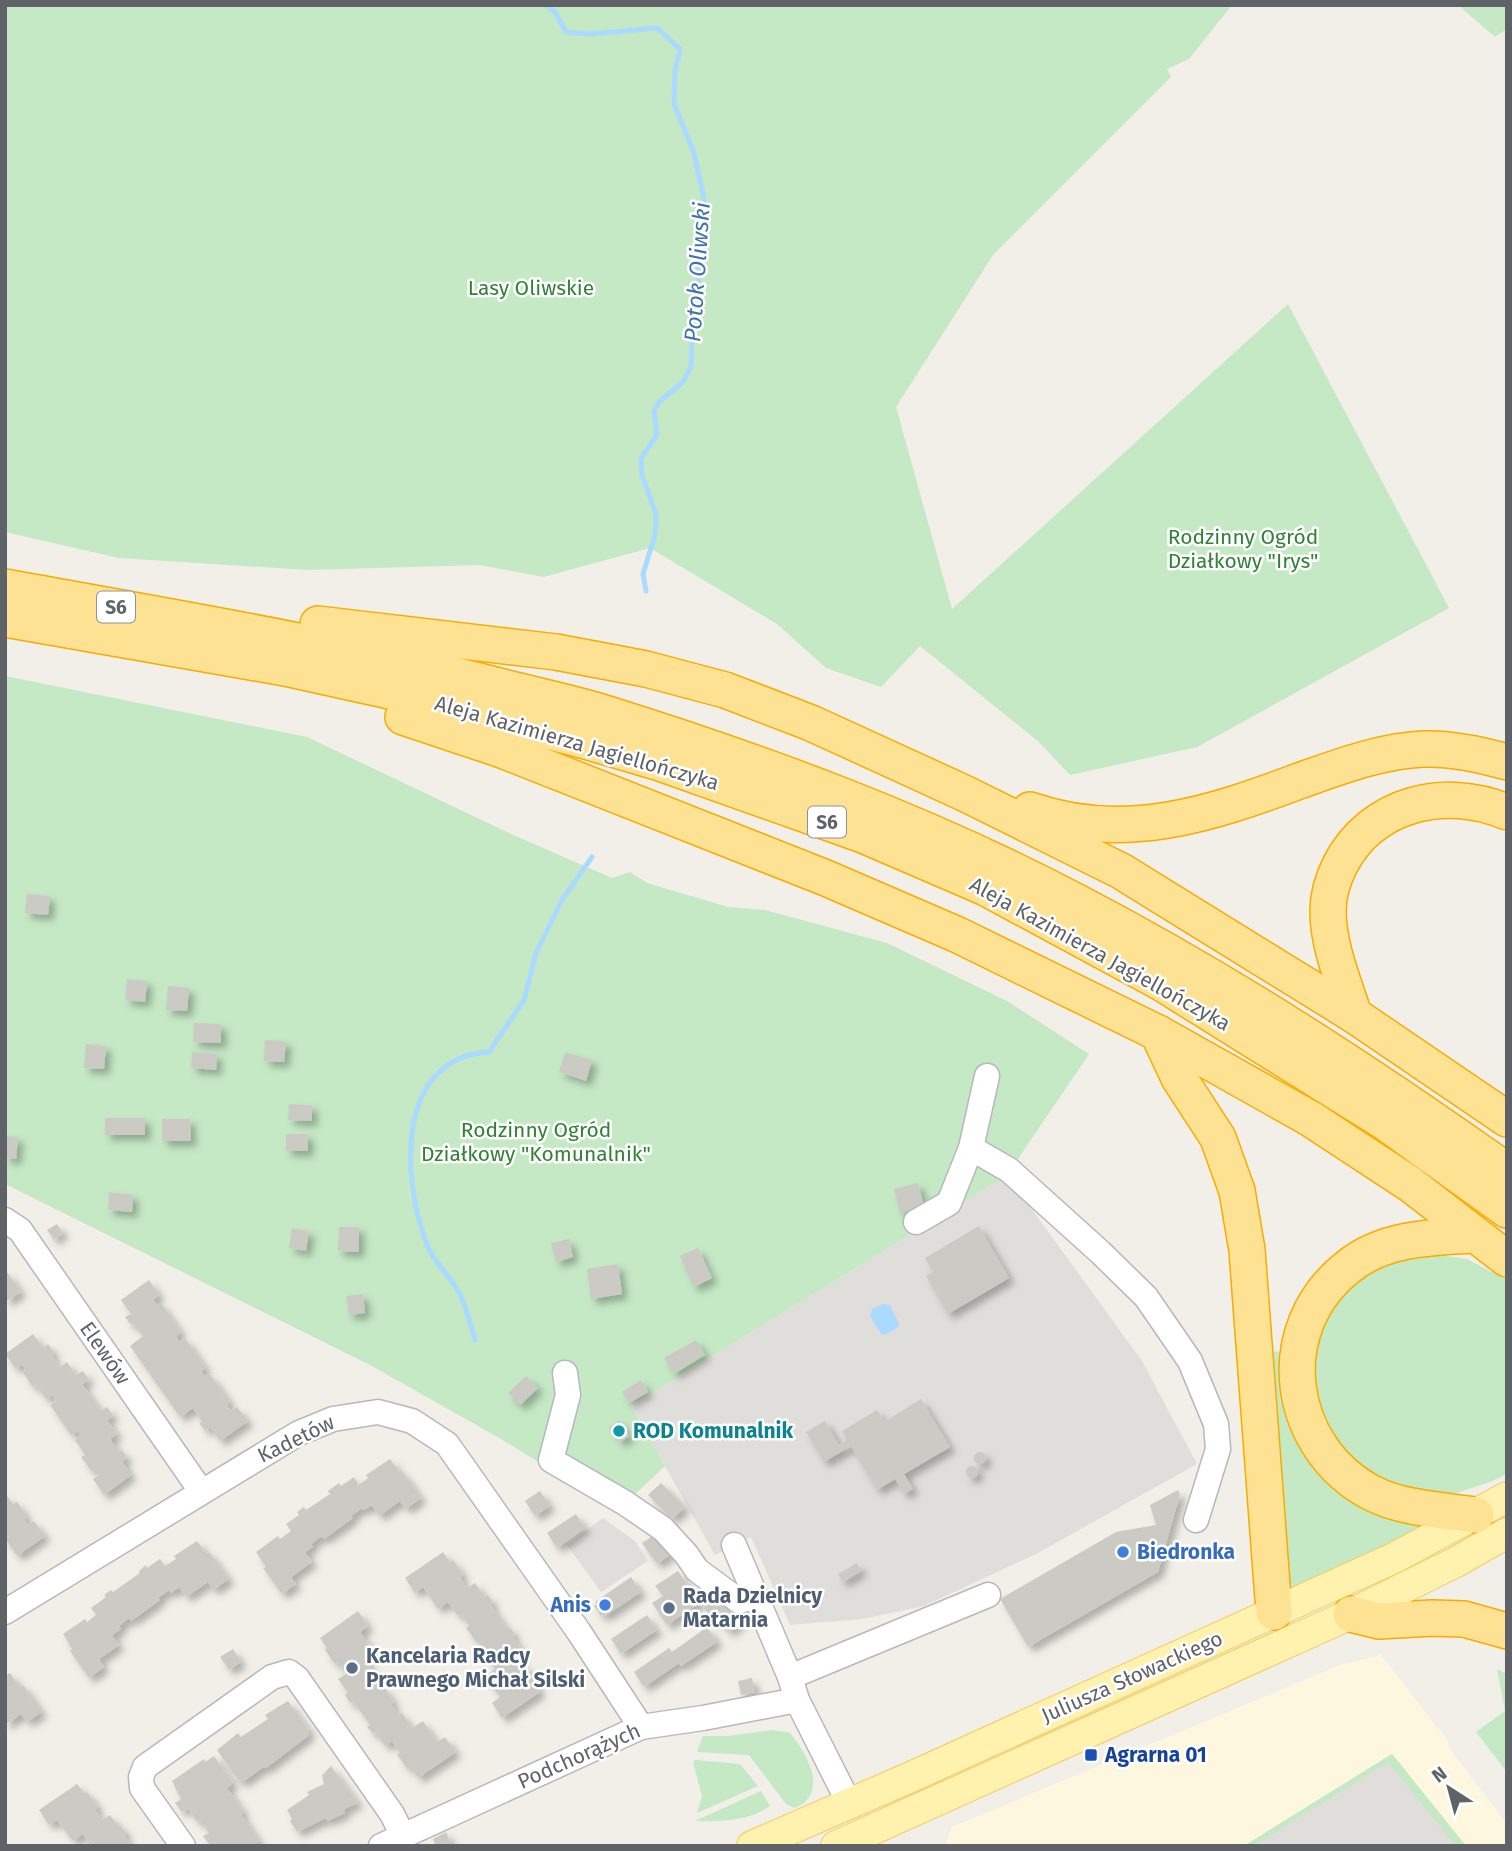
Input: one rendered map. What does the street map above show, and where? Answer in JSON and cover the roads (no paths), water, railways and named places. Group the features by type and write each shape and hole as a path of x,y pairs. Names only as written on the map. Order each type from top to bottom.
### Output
{"highway":[{"name":"Aleja Kazimierza Jagiellończyka","path":"5,587 51,617 475,712 660,763 863,835 986,888 1160,982 1386,1123 1507,1210"},
{"name":"Aleja Kazimierza Jagiellończyka","path":"5,619 51,617 226,627 436,670 595,710 761,765 893,815 1075,900 1225,984 1402,1097 1507,1171"},
{"path":"51,617 93,651 311,693 421,721 502,750 838,883 958,935 1158,1033 1311,1119 1409,1184 1507,1259"},
{"path":"226,627 247,617 556,652 646,670 725,690 798,718 964,793 1121,872 1354,1016 1507,1119"},
{"path":"964,793 976,790 1044,814 1083,823 1141,824 1174,821 1231,807 1349,763 1385,754 1421,749 1448,750 1507,762"},
{"path":"1354,1016 1330,936 1328,911 1336,872 1347,852 1363,834 1389,814 1410,805 1461,799 1507,812"},
{"path":"1158,1033 1179,1078 1218,1139 1237,1191 1247,1250 1274,1612"},
{"path":"1475,1235 1423,1238 1383,1248 1349,1265 1330,1283 1313,1306 1301,1337 1297,1366 1299,1396 1305,1420 1326,1457 1344,1475 1373,1493 1393,1501 1476,1515"},
{"path":"1351,1614 1379,1621 1464,1619 1507,1631"}],"main road":[{"name":"Juliusza Słowackiego","path":"751,1846 1147,1671 1394,1558 1507,1497"},
{"name":"Juliusza Słowackiego","path":"858,1843 1351,1614 1507,1534"},
{"path":"849,1803 858,1843"}],"street":[{"path":"5,595 51,617"},
{"path":"5,612 51,617"},
{"path":"916,1222 949,1203 971,1148 987,1076"},
{"path":"971,1148 1009,1170 1100,1252 1146,1297 1190,1361 1216,1424 1218,1449 1196,1520"},
{"name":"Elewów","path":"5,1220 20,1230 201,1491"},
{"path":"565,1373 568,1395 551,1460 625,1503 663,1529 697,1570 739,1601 755,1596"},
{"name":"Kadetów","path":"5,1612 281,1443 333,1419 379,1412 412,1421 447,1444 579,1632 641,1727"},
{"path":"734,1545 793,1689 849,1803"},
{"name":"Podchorążych","path":"392,1841 641,1727 703,1718 793,1689 988,1595"},
{"path":"183,1846 142,1788 141,1777 145,1767 272,1676 289,1672 297,1678 392,1814 392,1841"}],"water":[{"path":"882,1304 890,1305 899,1324 885,1335 881,1334 870,1316 872,1309"}],"waterway":[{"name":"Potok Oliwski","path":"546,5 555,12 566,32 590,34 657,28 680,49 675,71 674,104 694,153 706,208 698,243 699,308 693,321 691,366 683,382 659,402 654,411 657,435 641,458 642,475 656,514 655,535 643,574 646,591"},
{"name":"Potok Oliwski","path":"475,1340 460,1295 430,1251 419,1218 413,1188 413,1126 421,1099 436,1076 458,1059 489,1052 524,1000 536,953 562,900 592,857"}],"place":[{"name":"ROD Komunalnik","path":"619,1431"},
{"name":"Biedronka","path":"1123,1552"},
{"name":"Anis","path":"605,1605"},
{"name":"Rada Dzielnicy Matarnia","path":"669,1608"},
{"name":"Kancelaria Radcy Prawnego Michał Silski","path":"352,1668"},
{"name":"Agrarna 01","path":"1091,1755"}],"park label":[{"name":"Lasy Oliwskie","path":"531,288"},
{"name":"Rodzinny Ogród Działkowy \"Irys\"","path":"1243,549"},
{"name":"Rodzinny Ogród Działkowy \"Komunalnik\"","path":"536,1142"}]}
